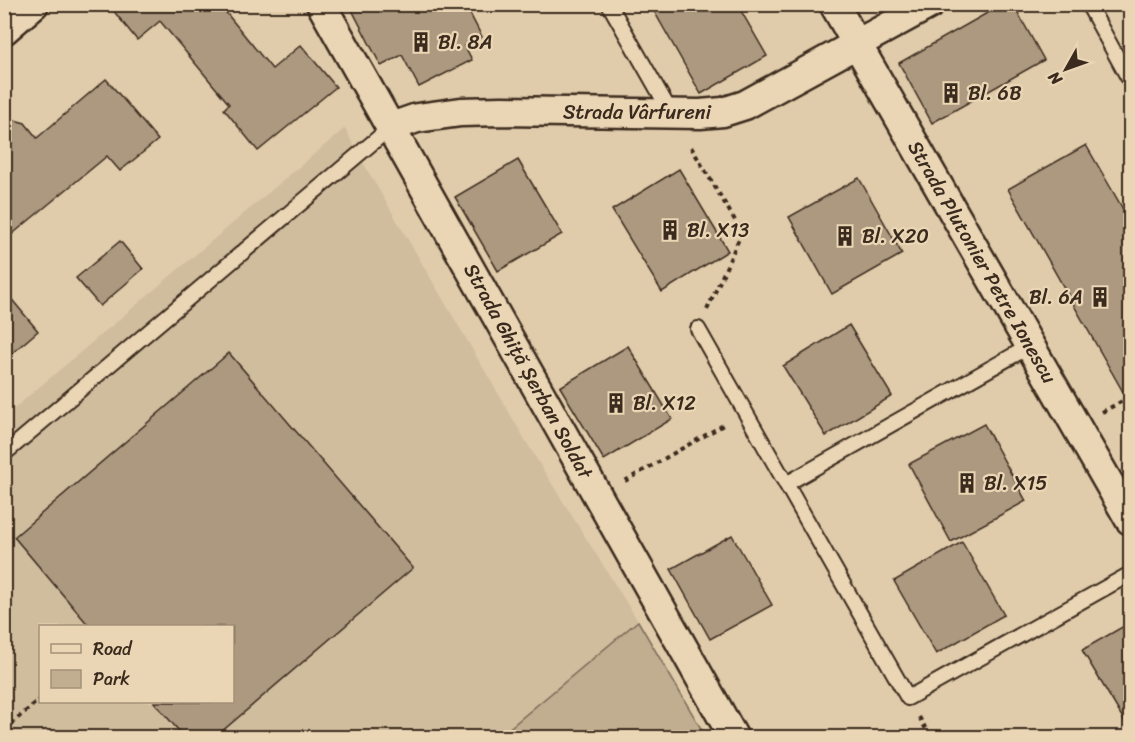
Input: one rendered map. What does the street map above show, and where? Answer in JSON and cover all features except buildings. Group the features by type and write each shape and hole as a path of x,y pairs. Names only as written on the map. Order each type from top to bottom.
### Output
{"street":[{"path":"4,30 34,4"},
{"name":"Strada Ghiță Șerban Soldat","path":"321,4 734,738"},
{"name":"Strada Plutonier Petre Ionescu","path":"834,4 1131,520"},
{"name":"Strada Vârfureni","path":"391,127 417,118 461,112 700,114 723,112 745,105 930,4"}],"lane":[{"path":"609,4 671,113"},
{"path":"1088,4 1131,81"},
{"path":"4,454 391,127"},
{"path":"698,329 908,698 1131,574"},
{"path":"786,484 1030,346"}],"path":[{"path":"671,113 742,232 698,329"},
{"path":"598,496 745,413"},
{"path":"4,730 39,700"}],"shaded area":[{"path":"345,128 537,460 638,621 499,737 5,737 4,417"}],"green space":[{"path":"638,621 706,737 499,737"}],"place":[{"name":"Bl. 8A","path":"421,42"},
{"name":"Bl. 6B","path":"951,93"},
{"name":"Bl. X13","path":"670,230"},
{"name":"Bl. X20","path":"845,236"},
{"name":"Bl. 6A","path":"1100,297"},
{"name":"Bl. X12","path":"616,403"},
{"name":"Bl. X15","path":"967,483"}]}
